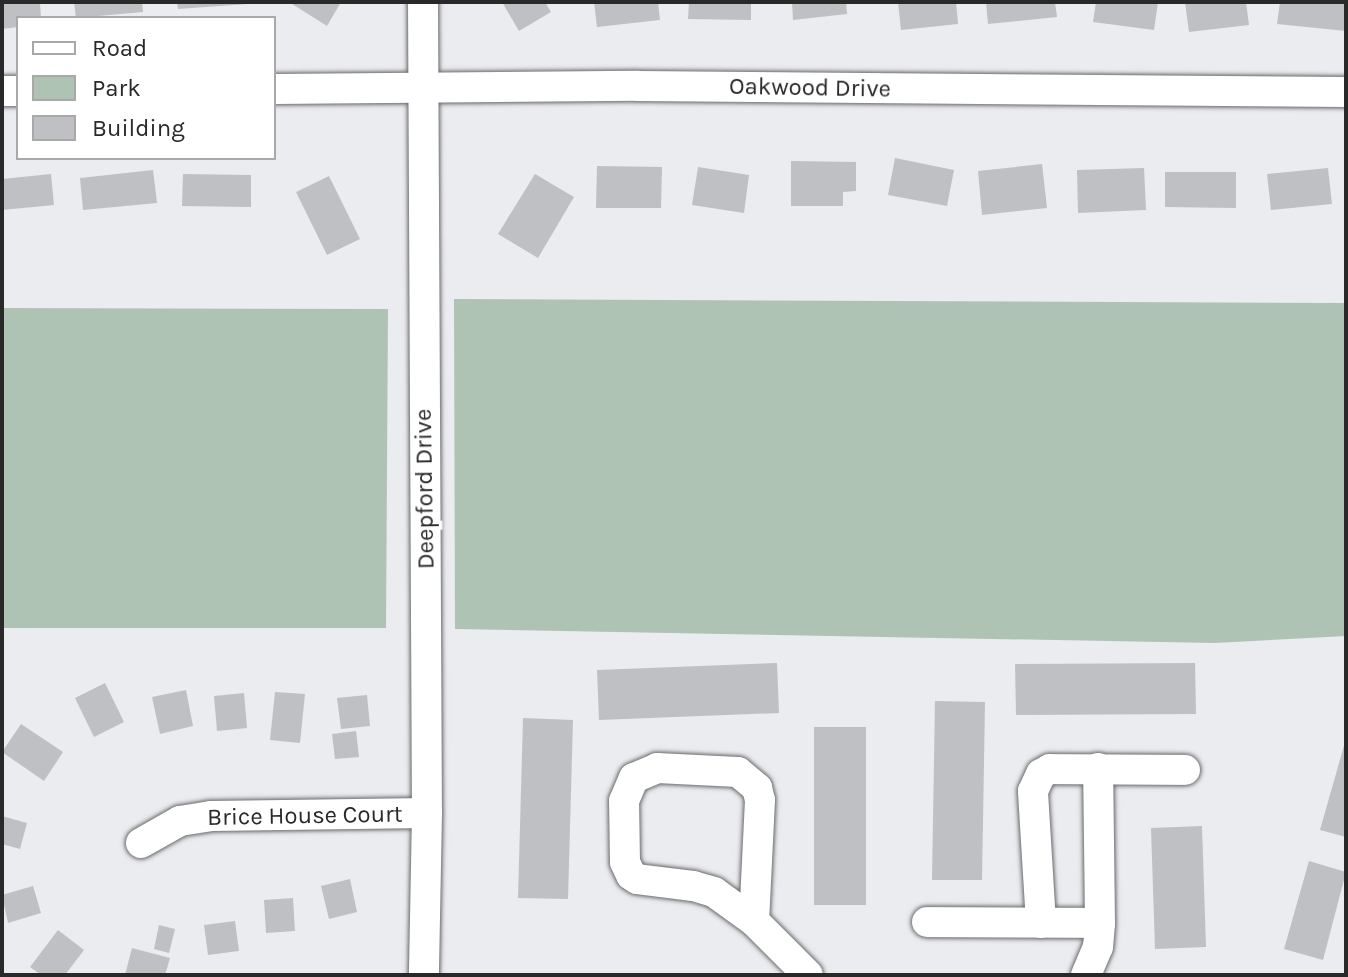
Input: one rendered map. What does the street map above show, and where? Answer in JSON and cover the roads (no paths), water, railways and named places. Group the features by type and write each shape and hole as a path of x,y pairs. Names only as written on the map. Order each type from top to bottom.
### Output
{"street":[{"name":"Deepford Drive","path":"423,2 427,813 424,975"},
{"name":"Oakwood Drive","path":"276,89 654,86 1346,92"},
{"path":"754,921 760,800 757,788 738,772 657,768 634,778 624,801 625,862 631,875 637,879 693,886 714,892 754,921 808,975"},
{"path":"1086,975 1098,947 1100,923 1098,768"},
{"path":"1041,923 1034,784 1050,769 1185,770"},
{"name":"Brice House Court","path":"141,843 180,821 211,816 427,813"},
{"path":"927,922 1100,923"}]}
